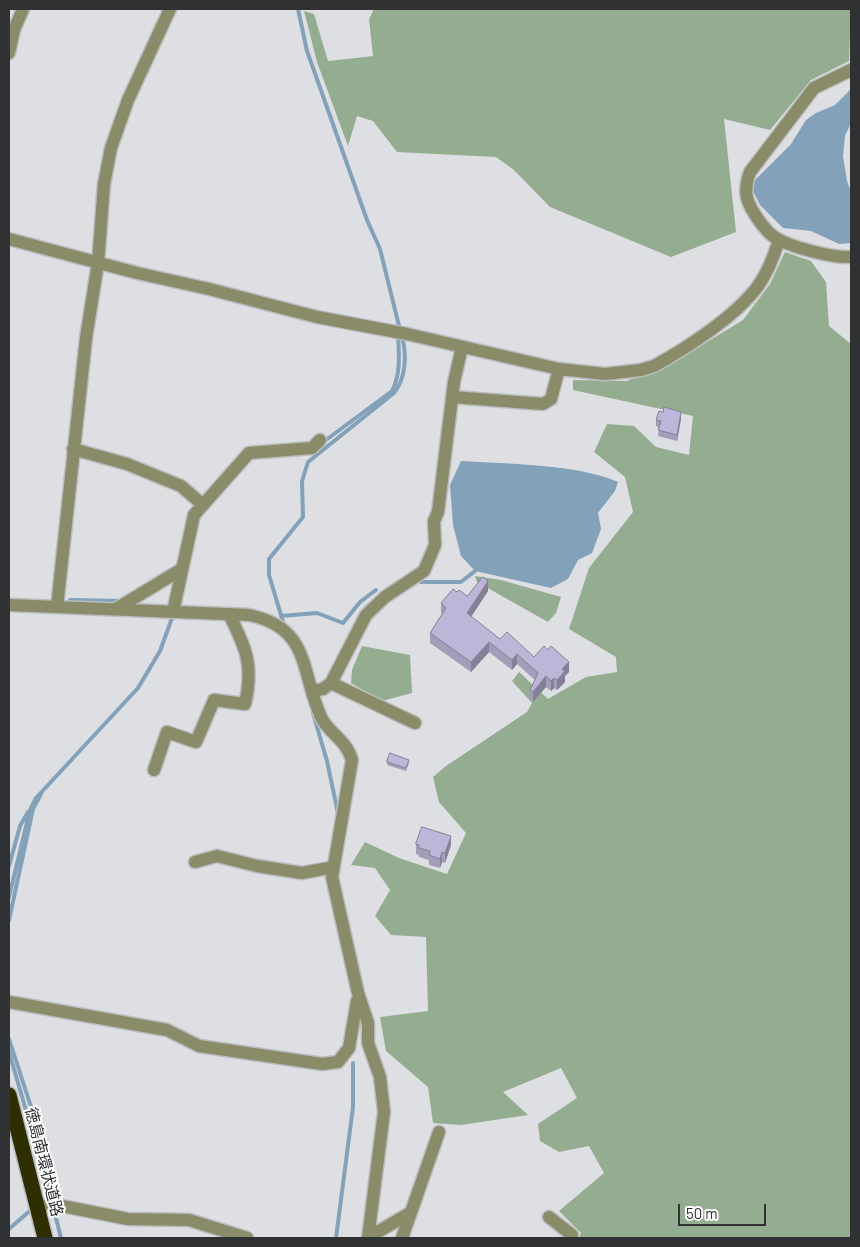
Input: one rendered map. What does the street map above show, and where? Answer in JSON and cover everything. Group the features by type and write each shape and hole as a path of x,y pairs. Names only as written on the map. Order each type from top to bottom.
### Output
{"highway":[{"name":"徳島南環状道路","path":"9,1095 45,1238"}],"street":[{"path":"9,53 14,30 24,9"},
{"path":"57,607 86,338 98,263 104,184 111,148 132,91 170,9"},
{"path":"851,70 814,88 750,172 745,189 748,206 768,232 779,240 836,258 851,257"},
{"path":"9,239 317,317 407,334 559,369 605,374 641,370 666,359 737,310 758,286 770,267 779,240"},
{"path":"313,692 323,689 331,683 366,615 385,597 424,571 431,556 434,545 434,521 438,512 452,397 462,347"},
{"path":"452,397 543,404 551,399 559,369"},
{"path":"173,612 194,515 249,453 312,448 320,440"},
{"path":"73,449 127,464 181,486 203,505"},
{"path":"116,609 182,569"},
{"path":"9,605 261,617 286,632 298,647 322,718 346,745 352,760 332,877 358,994 368,1023 368,1043 380,1076 384,1112 368,1238"},
{"path":"154,770 167,732 196,742 214,700 245,704 248,690 248,655 229,614"},
{"path":"331,683 414,723"},
{"path":"195,862 217,856 257,866 302,873 334,868"},
{"path":"9,1002 167,1030 199,1046 322,1064 338,1062 349,1048 358,994"},
{"path":"402,1238 439,1132"},
{"path":"37,1206 57,1205 128,1219 189,1220 248,1238"},
{"path":"368,1238 410,1213"},
{"path":"550,1217 572,1235 570,1238"}],"green space":[{"path":"374,9 851,9 849,61 811,80 770,130 724,119 736,232 671,257 550,207 514,170 496,157 397,152 373,121 357,116 348,146 317,62 304,11 314,14 328,61 373,56 369,19"},
{"path":"785,252 811,261 826,282 829,326 851,344 851,1238 579,1238 581,1233 559,1211 604,1173 589,1146 559,1152 540,1141 538,1124 577,1098 561,1068 503,1092 528,1115 461,1125 433,1123 428,1087 386,1051 380,1017 428,1011 426,937 391,935 375,916 390,890 375,868 351,865 365,842 399,858 447,874 466,833 439,802 433,777 446,766 527,712 532,703 512,681 519,672 548,699 586,677 617,672 616,657 569,629 589,568 633,512 625,477 594,452 607,424 634,426 656,447 689,455 693,416 573,390 573,380 626,381 666,367 743,320 770,284"},
{"path":"475,576 501,580 561,597 556,613 548,622 477,582"},
{"path":"362,646 410,655 412,693 382,701 351,683 352,670"}],"water":[{"path":"851,89 851,123 845,136 843,156 847,181 851,192 851,243 839,244 811,231 783,228 760,205 752,189 755,180 791,144 806,120 816,113 835,105"},
{"path":"461,461 563,468 602,476 618,482 615,491 598,513 601,529 592,553 578,560 568,579 551,588 475,571 461,556 453,525 450,485"}],"building":[{"path":"664,407 681,412 677,435 658,430 661,421 656,420 659,411 663,412"},
{"path":"483,577 488,581 467,613 500,639 507,632 534,657 544,646 548,650 551,646 569,662 562,669 565,671 557,680 554,678 551,681 546,676 533,692 530,690 538,673 517,654 512,660 489,642 471,662 430,633 446,608 441,603 453,589 457,592 459,590 467,596"},
{"path":"390,753 409,760 406,768 387,762"},
{"path":"422,827 451,836 445,853 442,852 440,859 429,855 430,851 419,848 419,845 416,844"}],"waterway":[{"path":"298,9 307,51 367,220 380,249 400,330"},
{"path":"326,440 392,391 398,371 398,335"},
{"path":"284,625 269,575 269,559 303,517 302,481 308,462 394,393 403,373 405,351 402,337"},
{"path":"421,582 461,582 475,571"},
{"path":"281,616 317,613 343,623 360,602 376,590"},
{"path":"70,600 122,601"},
{"path":"9,897 30,810 36,798 138,688 160,651 172,618"},
{"path":"313,713 327,761 338,813"},
{"path":"9,920 33,809 41,794"},
{"path":"9,866 20,826 28,812"},
{"path":"9,1039 34,1116 53,1191"},
{"path":"9,1052 49,1189"},
{"path":"336,1238 353,1107 353,1063"},
{"path":"9,1229 32,1209"},
{"path":"55,1214 61,1238"}]}
